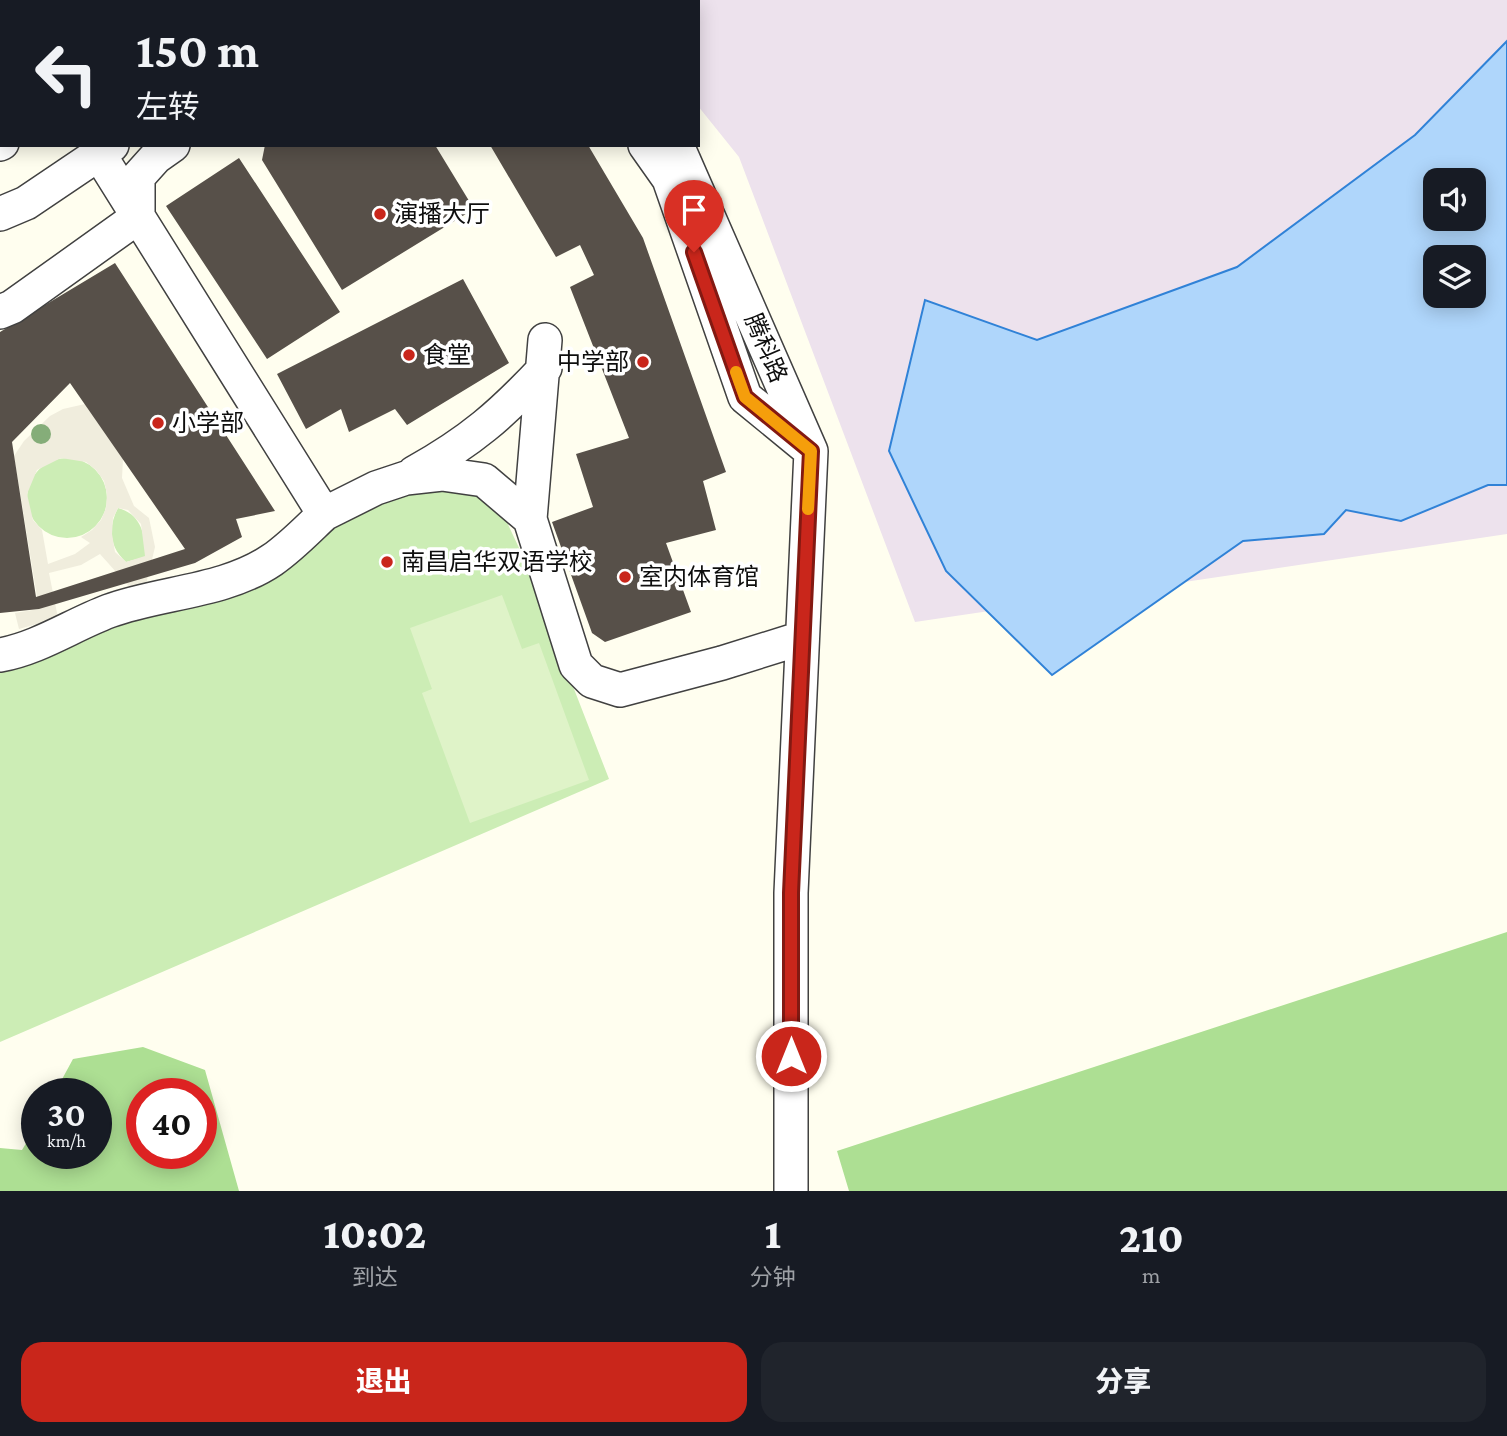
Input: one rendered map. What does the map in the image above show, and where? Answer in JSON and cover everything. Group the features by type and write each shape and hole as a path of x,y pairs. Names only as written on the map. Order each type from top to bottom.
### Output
{"street":[{"path":"138,217 138,177 156,157 170,147"},
{"path":"646,147 669,179 745,397 811,451"},
{"name":"腾科路","path":"678,147 811,451 791,893 791,1191"},
{"path":"0,214 26,203 105,150 138,217 324,513"},
{"path":"0,312 12,307 138,217"},
{"path":"0,655 24,650 109,611 142,600 208,586 270,561 324,513 376,488 406,478 458,449 493,421 545,354 530,519 576,665 592,681 620,690 802,638"},
{"path":"406,478 442,474 484,480 530,519"}],"shaded area":[{"path":"700,0 1507,0 1507,534 915,622 739,157 700,108"},
{"path":"85,404 123,459 122,478 134,506 149,518 155,547 142,601 100,554 81,565 49,573 58,618 19,629 15,613 39,609 14,456 24,441 50,416 63,409","holes":["61,458 86,462 96,470 104,481 106,508 101,520 81,537 90,543 75,554 48,564 42,530 33,520 27,494 37,470","118,508 128,510 141,524 145,556 126,562 115,552 113,518"]}],"green space":[{"path":"67,458 82,461 95,470 104,483 107,498 104,513 95,526 82,535 67,538 52,535 39,526 30,513 27,498 30,483 39,470 52,461"},
{"path":"414,487 481,493 505,518 609,779 0,1042 0,666"},
{"path":"118,508 137,520 143,533 145,557 126,562 116,550 112,529"},
{"path":"502,595 522,649 539,643 589,780 470,823 422,693 432,689 410,628"},
{"path":"1507,932 1507,1191 849,1191 837,1151"},
{"path":"143,1047 205,1070 207,1078 126,1078 126,1169 217,1169 217,1113 239,1191 0,1191 0,1148 21,1150 21,1169 112,1169 112,1078 63,1078 73,1059"}],"water":[{"path":"1507,41 1507,485 1488,485 1401,521 1346,510 1324,534 1243,541 1052,675 946,571 889,451 925,300 1037,340 1237,267 1415,135"}],"building":[{"name":"演播大厅","path":"265,147 436,147 474,209 342,290 262,160"},
{"name":"中学部","path":"491,147 589,147 643,238 726,472 703,481 716,530 666,543 691,612 605,642 592,633 552,522 593,507 576,454 629,438 570,287 594,275 580,245 556,257"},
{"path":"239,158 340,312 267,359 166,206"},
{"name":"小学部","path":"115,263 275,511 236,519 242,537 195,563 39,609 0,613 0,332","holes":["70,383 185,549 36,597 12,442"]},
{"name":"食堂","path":"463,279 509,363 407,425 395,409 349,432 341,409 306,429 277,374"}],"slow traffic":[{"path":"736,372 745,397 811,451 808,509"}],"place":[{"name":"演播大厅","path":"380,214"},
{"name":"食堂","path":"409,355"},
{"name":"中学部","path":"643,362"},
{"name":"小学部","path":"158,423"},
{"name":"南昌启华双语学校","path":"387,562"},
{"name":"室内体育馆","path":"625,577"}],"route":[{"path":"694,252 745,397 811,451 791,893 791,1056"}]}
